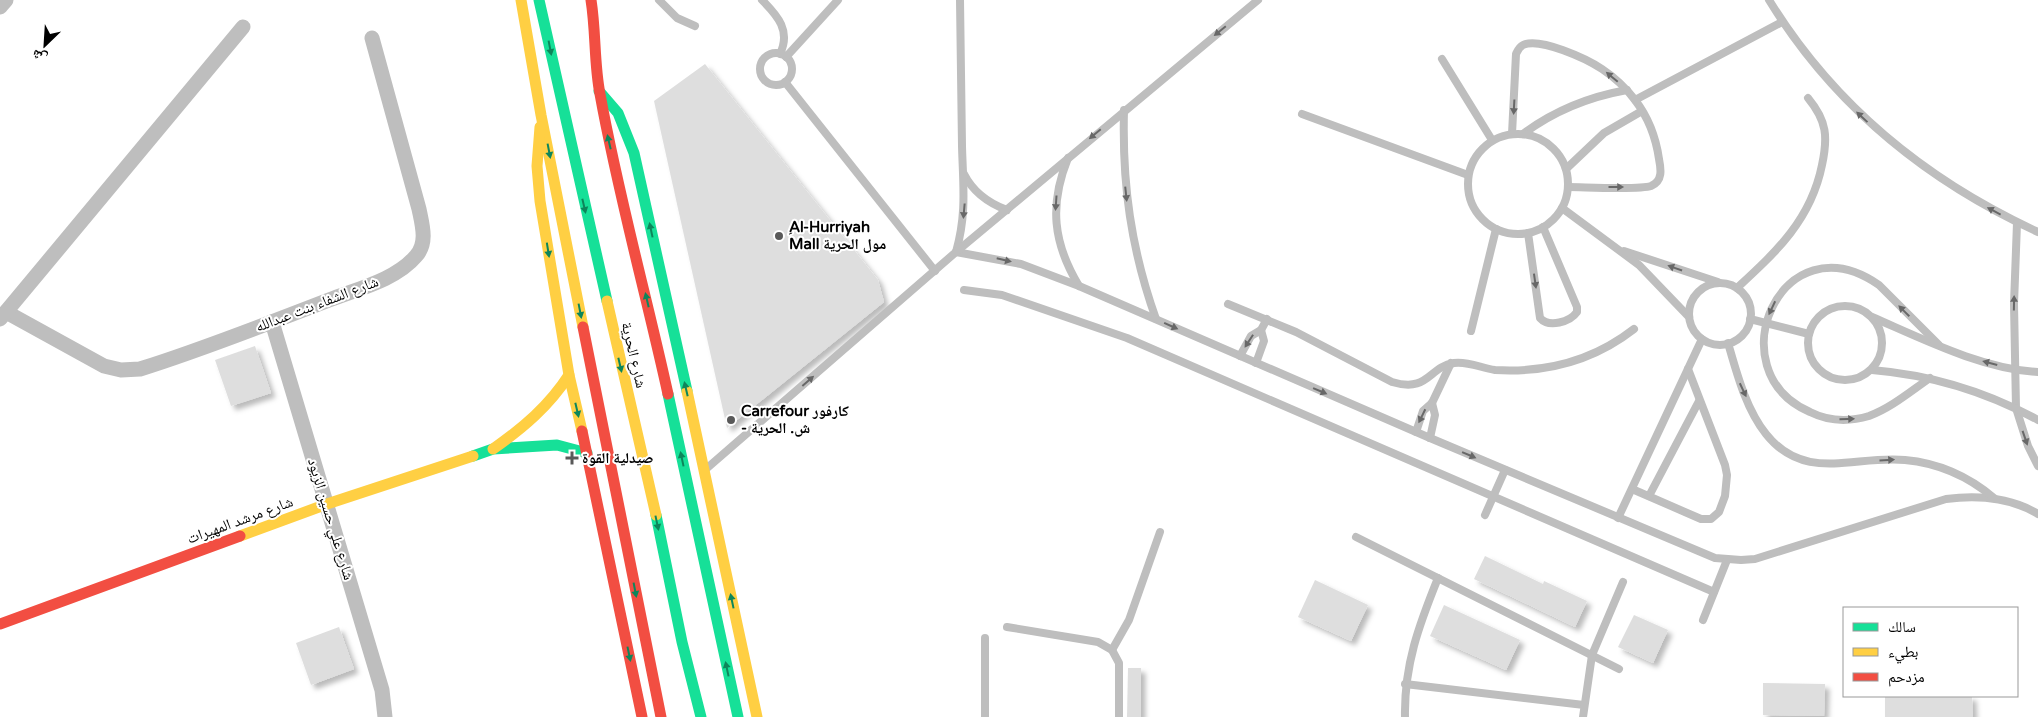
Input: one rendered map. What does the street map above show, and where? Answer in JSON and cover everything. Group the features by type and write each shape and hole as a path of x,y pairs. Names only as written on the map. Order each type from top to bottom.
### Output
{"main road":[{"path":"521,0 541,115 661,717"},
{"name":"شارع الحرية","path":"539,0 682,642 701,717"},
{"name":"شارع الحرية","path":"591,0 595,24 599,91 649,306 738,717"},
{"path":"599,91 618,113 633,147 757,717"},
{"path":"541,115 537,141 540,201 569,374 642,717"},
{"name":"شارع مرشد المهيرات","path":"493,449 540,413 561,390 569,374"},
{"name":"شارع مرشد المهيرات","path":"0,624 327,504 493,449 558,445 587,453"}],"street":[{"path":"0,7 6,0"},
{"name":"شارع الشفاء بنت عبدالله","path":"243,27 3,315 96,362 121,370 140,369 272,322 388,276 417,256 424,234 419,209 372,38"},
{"name":"شارع علي حسين الزيود","path":"272,322 382,690 386,717"}],"lane":[{"path":"659,0 677,18 695,26"},
{"path":"762,0 783,27 785,40 783,56"},
{"path":"783,56 838,0"},
{"path":"956,252 964,211 960,0"},
{"path":"705,471 956,252 1258,0"},
{"path":"1769,0 1782,22 1822,75 1843,98 1883,135 1953,186 2038,232"},
{"path":"1635,100 1782,22"},
{"path":"1512,134 1516,54 1519,48 1525,44 1538,44 1554,48 1586,60 1615,78 1635,100 1654,134 1661,175 1658,181 1646,187 1568,187"},
{"path":"773,54 783,56 790,63 792,70 790,76 779,85 772,84 761,76 760,68 766,56 773,54"},
{"path":"1442,59 1492,140"},
{"path":"785,82 936,271"},
{"path":"1523,134 1566,107 1606,94 1627,90"},
{"path":"1737,288 1770,258 1790,235 1803,218 1813,198 1820,178 1826,138 1824,123 1818,110 1808,98"},
{"path":"1124,110 1123,150 1127,207 1139,266 1156,319"},
{"path":"1566,169 1604,133 1642,111"},
{"path":"1302,114 1468,175"},
{"path":"1512,134 1533,136 1550,145 1566,169 1568,187 1562,208 1550,222 1528,233 1507,232 1496,229 1479,216 1473,207 1467,186 1468,175 1476,155 1492,140 1512,134"},
{"path":"1069,156 1057,193 1057,232 1062,251 1080,286"},
{"path":"962,170 970,184 980,195 1007,210"},
{"path":"1562,208 1620,249 1656,282 1689,317"},
{"path":"2017,222 2014,304 2016,408 2028,446 2038,466"},
{"path":"1528,233 1540,318 1549,324 1569,319 1577,312 1577,307 1543,227"},
{"path":"1472,331 1496,229"},
{"path":"1620,249 1737,288 1748,302 1750,319 1743,335 1728,344 1719,344 1702,339 1692,326 1689,317 1690,308 1697,293 1704,287 1721,283"},
{"path":"956,252 1021,264 1080,286 1703,554 1727,560 1762,557 1946,499 1978,496 1995,498 2023,506 2038,514"},
{"path":"1930,378 1881,411 1869,416 1843,420 1817,415 1794,403 1777,384 1766,361 1764,348 1766,323 1775,300 1793,281 1816,270 1842,269 1868,278 1879,285 1939,345"},
{"path":"964,290 1002,295 1127,338 1714,592"},
{"path":"1228,304 1267,319 1400,384 1416,384 1451,363 1459,362 1492,369 1548,368 1584,358 1600,351 1616,343 1634,329"},
{"path":"1871,317 1881,333 1883,343 1882,353 1872,370 1864,376 1846,381 1827,376 1819,370 1809,354 1808,334 1818,317 1835,308 1854,307 1871,317 1984,361 2015,370 2038,372"},
{"path":"1240,356 1251,336 1261,330 1267,319"},
{"path":"1750,319 1808,334"},
{"path":"1256,362 1264,341 1261,330"},
{"path":"1618,518 1702,339"},
{"path":"1728,344 1740,383 1760,424 1774,443 1789,454 1807,461 1832,465 1888,459 1922,462 1938,466 1968,479 1995,498"},
{"path":"1416,432 1423,412 1432,403 1451,363"},
{"path":"1632,489 1701,519 1711,519 1719,512 1725,496 1727,475 1725,465 1688,369"},
{"path":"1872,370 1930,378 1974,390 2016,408 2038,420"},
{"path":"1649,496 1699,401"},
{"path":"1430,438 1435,415 1432,403"},
{"path":"1485,516 1505,470"},
{"path":"1112,650 1129,620 1160,532"},
{"path":"1356,537 1620,668"},
{"path":"1703,620 1727,560"},
{"path":"1405,717 1405,684 1416,635 1438,578"},
{"path":"1584,717 1584,705 1592,655 1623,582"},
{"path":"1007,627 1098,642 1112,650 1119,663 1119,717"},
{"path":"985,638 985,717"},
{"path":"1405,684 1584,705"}],"building":[{"path":"705,64 878,280 884,302 727,428 654,101"},
{"path":"255,346 271,393 231,406 215,360"},
{"path":"1485,556 1543,584 1544,581 1587,601 1575,627 1474,579"},
{"path":"1315,580 1368,605 1351,641 1298,617"},
{"path":"1444,605 1520,640 1506,670 1430,636"},
{"path":"1634,615 1668,630 1653,663 1618,647"},
{"path":"339,627 354,669 311,685 296,643"},
{"path":"1128,668 1141,668 1141,717 1127,717"},
{"path":"1763,683 1825,684 1824,716 1763,715"},
{"path":"1885,697 1972,697 1973,717 1885,717"}],"traffic: fast":[{"path":"539,0 607,301"},
{"path":"599,91 618,113 634,153 687,391"},
{"path":"668,394 738,717"},
{"path":"473,456 493,449 557,445 587,453"},
{"path":"656,515 682,642 701,717"}],"traffic: slow":[{"path":"521,0 541,115 583,327"},
{"path":"540,127 537,166 540,201 569,375 582,431"},
{"path":"607,301 656,515"},
{"path":"493,449 535,416 553,397 569,375"},
{"path":"687,391 757,717"},
{"path":"240,536 327,504 473,456"}],"traffic: jam":[{"path":"591,0 598,83 607,132 668,394"},
{"path":"583,327 661,717"},
{"path":"582,431 642,717"},
{"path":"0,624 240,536"}],"place":[{"name":"ِAl-Hurriyah Mall مول الحرية","path":"779,236"},
{"name":"Carrefour كارفور - ش. الحرية","path":"731,420"},
{"name":"صيدلية القوة","path":"572,458"}]}
